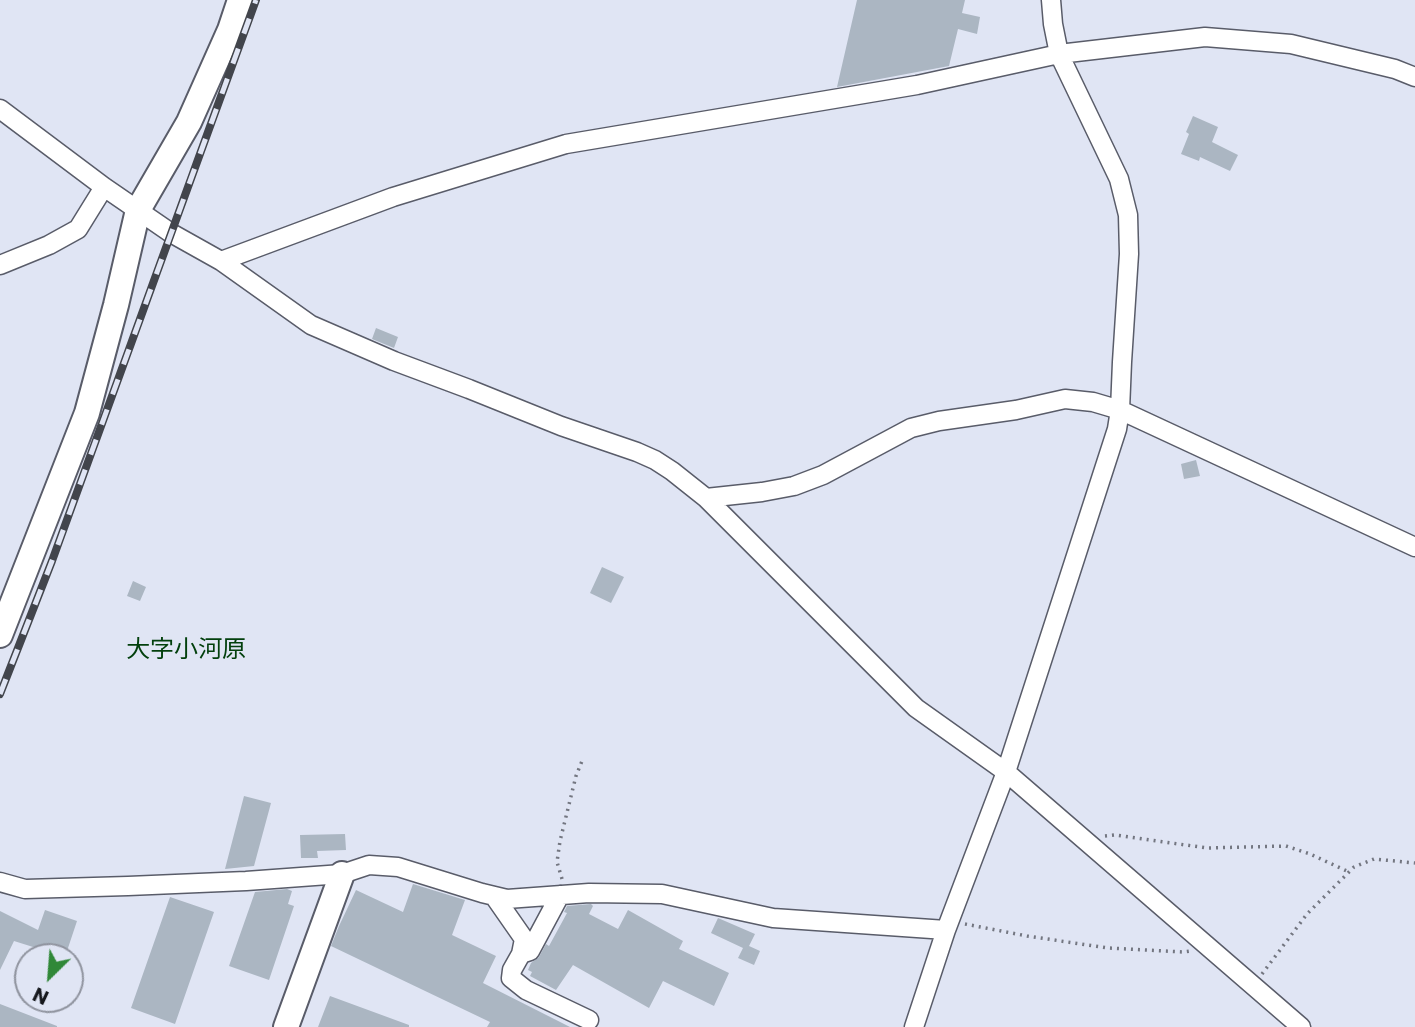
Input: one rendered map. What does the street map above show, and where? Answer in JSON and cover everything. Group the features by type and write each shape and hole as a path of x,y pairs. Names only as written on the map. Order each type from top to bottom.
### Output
{"street":[{"path":"0,635 87,413 138,210 189,122 230,30 240,0"},
{"path":"914,1027 947,927 1006,772 1117,429 1120,410 1129,254 1128,215 1119,179 1059,54 1051,0"},
{"path":"221,261 393,197 566,144 917,85 1059,54 1205,37 1291,44 1395,69 1415,77"},
{"path":"0,110 104,187 171,233 221,261 311,325 394,361 655,460 706,498 916,708 1006,772 1301,1027"},
{"path":"0,265 49,245 78,229 104,187"},
{"path":"706,498 794,486 823,475 911,428 1065,400 1093,402 1120,410 1415,547"},
{"path":"0,882 25,889 246,881 342,874 369,865 398,867 507,899 589,893 662,894 773,918 947,927"},
{"path":"286,1027 342,874"},
{"path":"521,954 530,951 563,895"},
{"path":"494,896 524,939 511,978 526,990 589,1020"}],"path":[{"path":"563,895 557,862 576,775 582,761"},
{"path":"1084,841 1115,835 1207,848 1286,846 1349,872"},
{"path":"1254,986 1307,914 1354,867 1374,859 1415,863"},
{"path":"947,927 968,924 1108,948 1183,953 1209,948"}],"building":[{"path":"857,0 965,0 962,13 980,17 977,34 958,29 949,66 837,87"},
{"path":"1193,116 1218,127 1212,142 1238,155 1230,171 1200,157 1199,161 1181,154"},
{"path":"376,328 398,337 394,348 372,339"},
{"path":"1196,460 1200,476 1184,479 1181,464"},
{"path":"602,567 624,577 611,603 590,593"},
{"path":"133,581 146,587 140,601 127,596"},
{"path":"244,796 271,803 254,866 225,869"},
{"path":"345,834 346,850 317,851 318,858 301,858 300,835"},
{"path":"413,884 465,900 452,935 496,956 483,983 570,1027 487,1027 490,1022 331,946 356,890 403,912"},
{"path":"287,889 292,891 288,904 294,906 269,980 229,966 255,892"},
{"path":"170,897 214,912 175,1024 131,1008"},
{"path":"567,906 593,906 589,914 618,929 628,910 683,941 679,949 729,973 714,1006 663,981 649,1008 573,965 556,990 530,976 532,972 528,970 531,963 539,957 546,944 549,946 567,913 564,912"},
{"path":"45,910 77,921 70,943 14,941 0,970 0,911 38,930"},
{"path":"718,918 755,934 749,946 760,951 754,965 738,958 743,948 711,933"},
{"path":"330,996 409,1025 409,1027 318,1027"},
{"path":"0,1004 14,1009 14,1013 23,1013 57,1026 57,1027 0,1027"}],"railway":[{"path":"0,694 52,561 256,0"}],"district":[{"name":"大字小河原","path":"186,651"}]}
